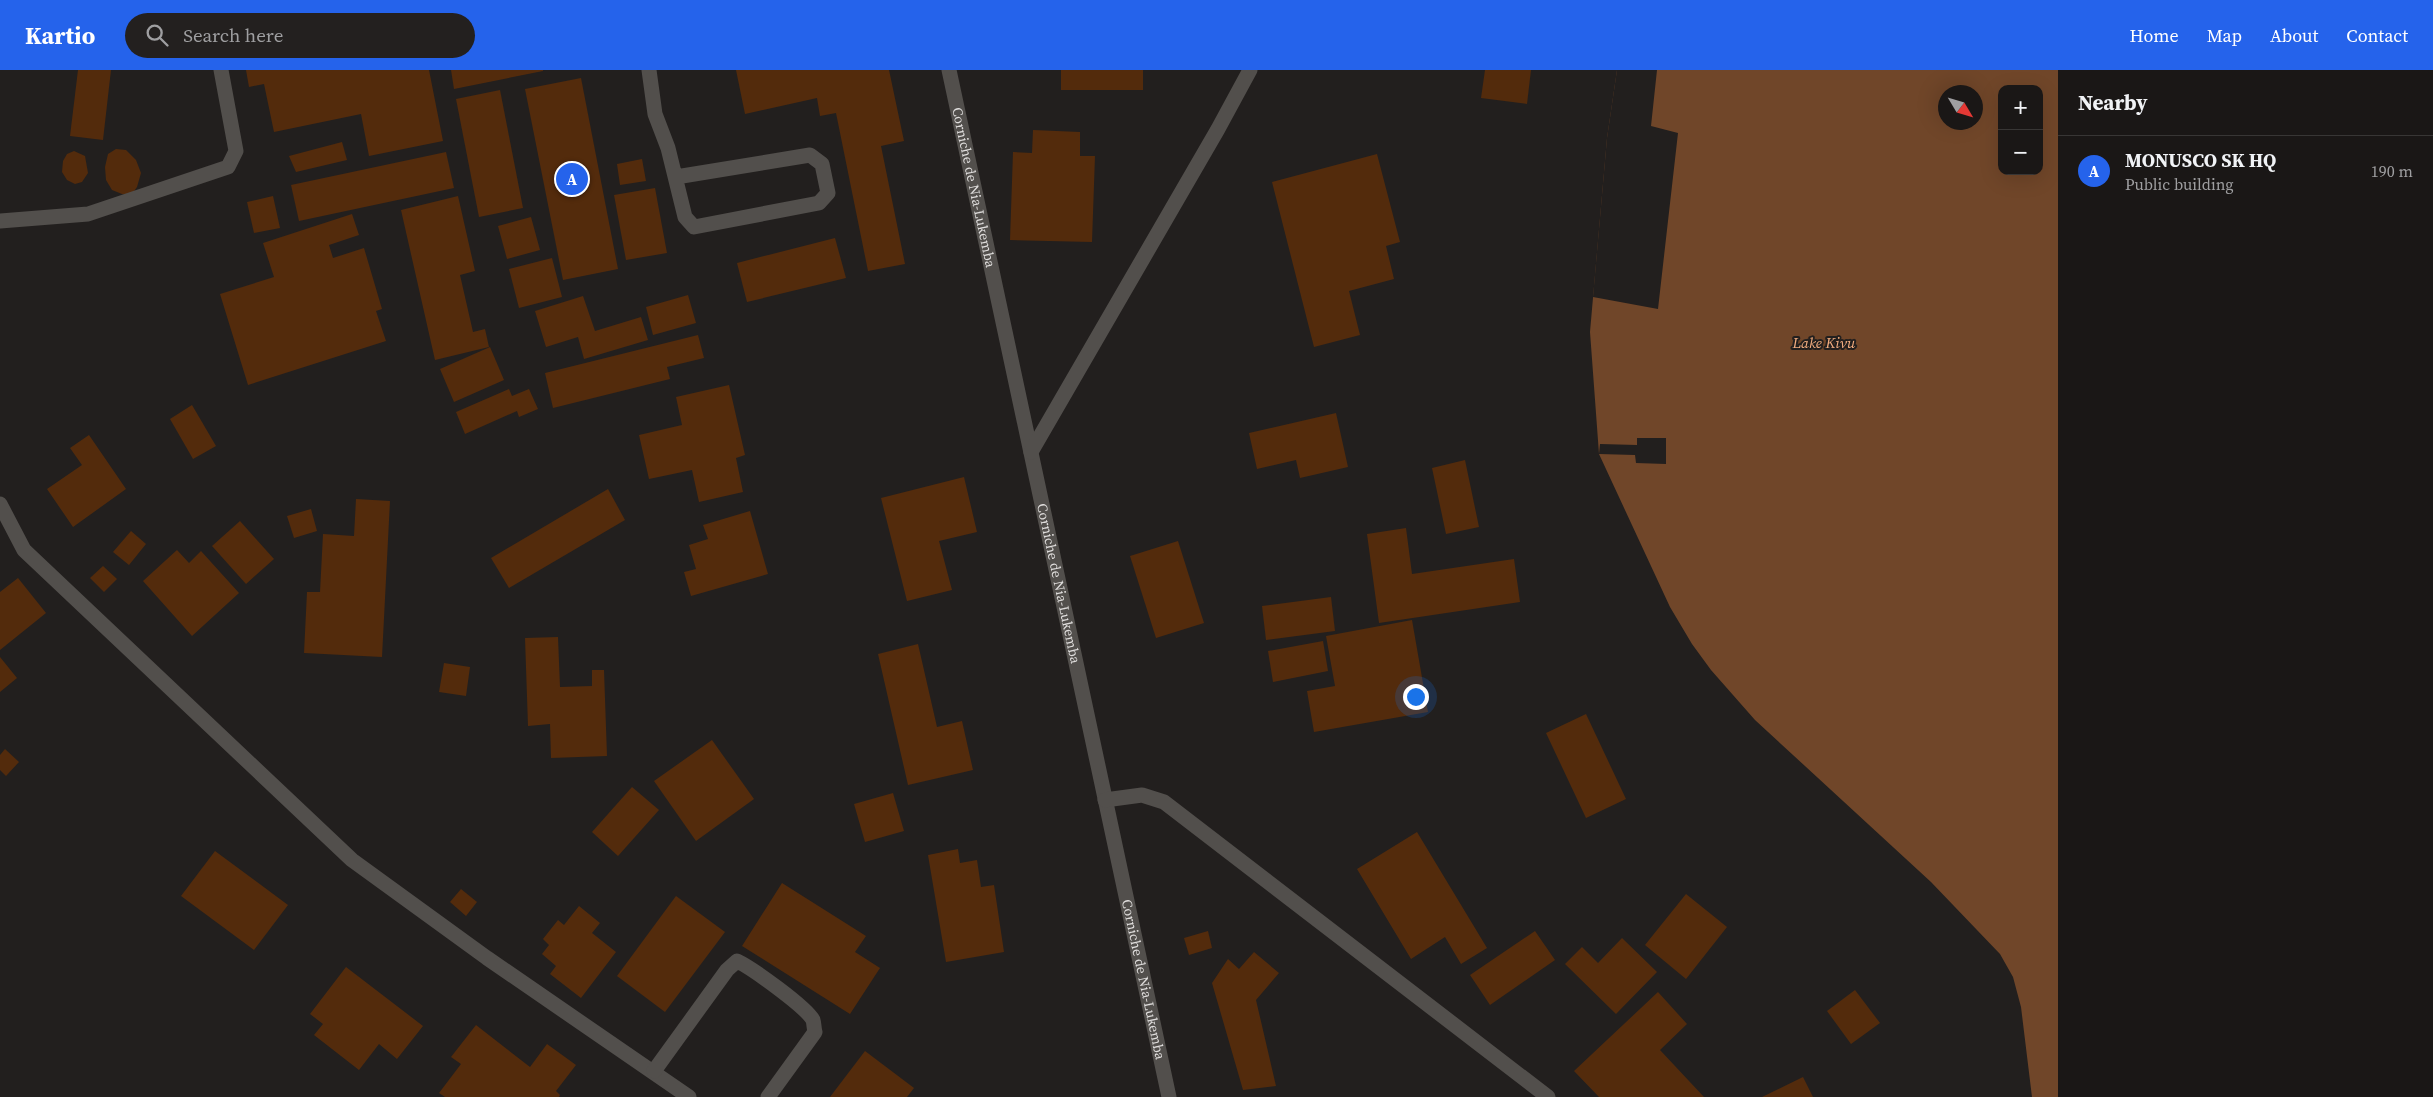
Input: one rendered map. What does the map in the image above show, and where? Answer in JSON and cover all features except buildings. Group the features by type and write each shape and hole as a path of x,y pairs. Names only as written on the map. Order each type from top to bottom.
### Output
{"street":[{"path":"0,221 88,214 228,167 236,151 222,70"},
{"path":"650,70 655,114 676,178 685,217 694,228 819,204 828,193 822,164 810,155 676,178"},
{"name":"Corniche de Nia-Lukemba","path":"948,70 1169,1097"},
{"path":"1030,452 1218,130 1250,70"},
{"path":"0,504 24,550 352,860 480,953 654,1071 689,1097"},
{"path":"1105,800 1142,795 1164,802 1548,1097"},
{"path":"654,1071 727,970 737,961 749,967 801,1008 813,1020 815,1032 768,1097"}],"water":[{"name":"Lake Kivu","path":"1617,70 2058,70 2058,1097 2032,1097 2021,1007 2013,977 2000,954 1931,882 1755,720 1711,670 1692,644 1670,607 1599,454 1590,332 1607,138"}],"pier":[{"path":"1617,70 1657,70 1651,126 1678,133 1658,309 1593,297 1607,138"},
{"path":"1637,438 1666,438 1666,464 1636,463 1635,455 1599,454 1600,444 1637,445"}],"place":[{"name":"MONUSCO SK HQ","path":"572,179"}]}
